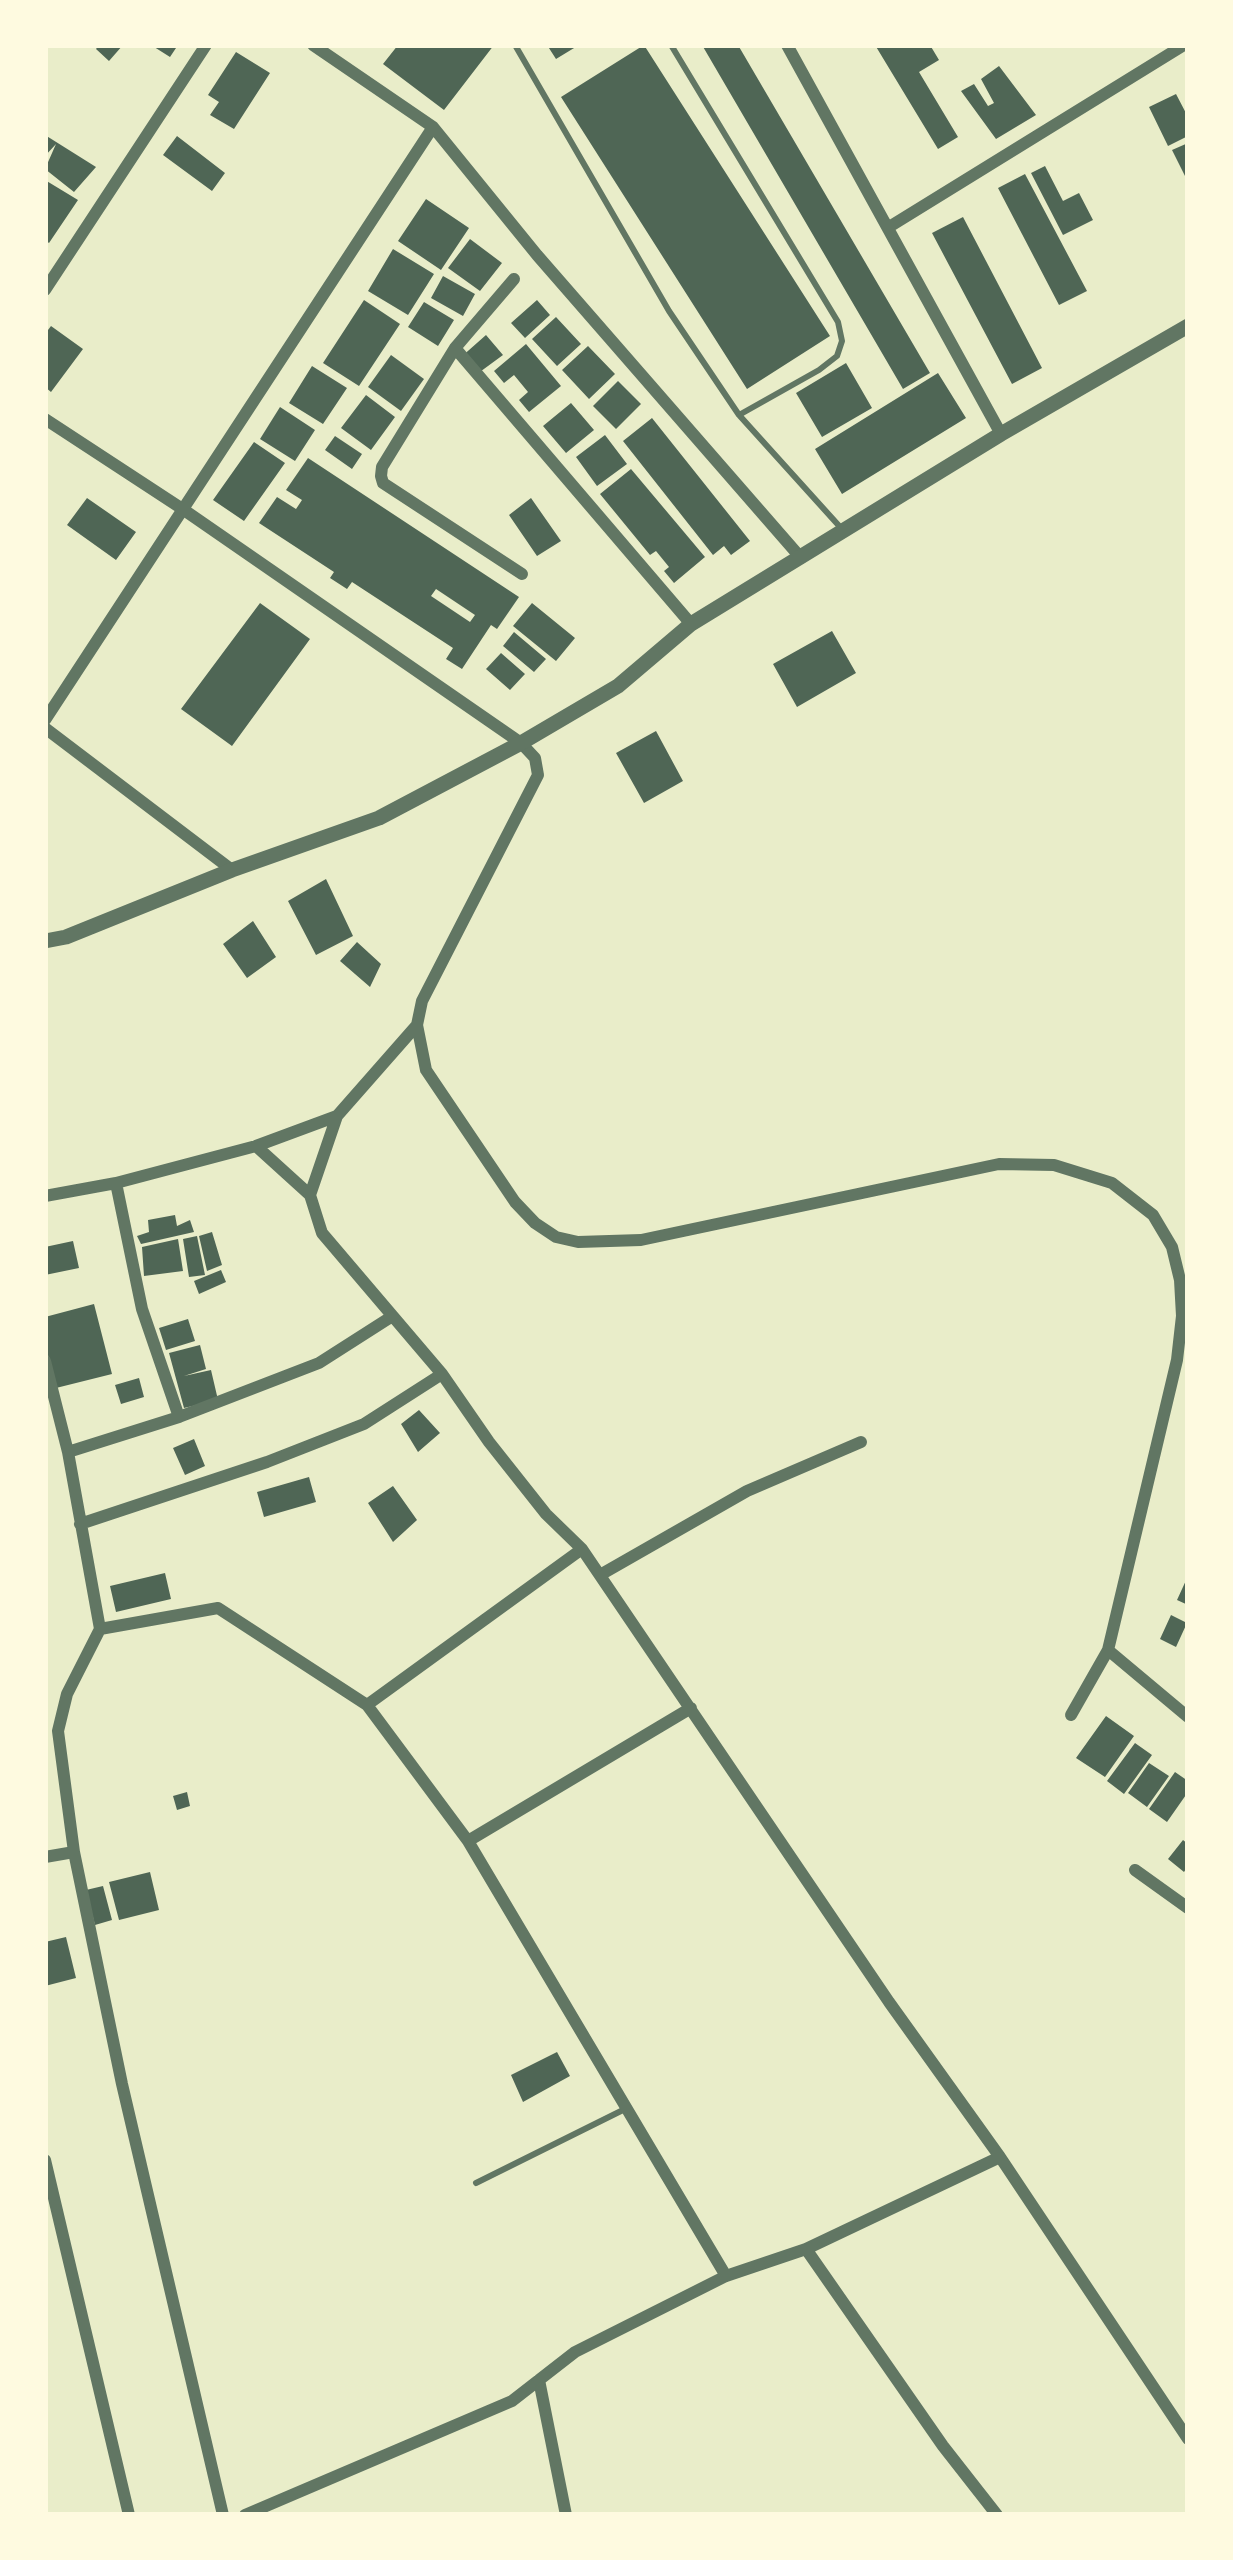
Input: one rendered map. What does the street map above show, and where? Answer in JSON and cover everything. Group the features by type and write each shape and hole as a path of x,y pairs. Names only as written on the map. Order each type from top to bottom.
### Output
{"street":[{"path":"45,290 206,45"},
{"path":"313,45 433,127 537,255 800,558"},
{"path":"787,45 1000,434"},
{"path":"889,227 1184,45"},
{"path":"232,870 45,724 433,127"},
{"path":"514,279 455,348 382,467 381,476 383,483 522,574"},
{"path":"45,944 379,818 520,743 618,686 691,624 1000,434 1188,326"},
{"path":"455,348 691,624"},
{"path":"45,418 520,743 535,758 538,775 422,1001 417,1025 426,1070 515,1202 535,1223 556,1237 606,1244 641,1240 999,1164 1054,1165 1112,1183 1153,1215 1172,1246 1180,1280 1177,1360 1108,1650 1071,1714"},
{"path":"310,1196 338,1116 417,1025"},
{"path":"45,1196 116,1183 256,1146 338,1116"},
{"path":"256,1146 310,1196 322,1233 442,1374 517,1478 582,1549 1188,2439"},
{"path":"116,1183 142,1309 179,1418"},
{"path":"1172,1246 1188,1242"},
{"path":"68,1452 179,1418 319,1363 391,1317"},
{"path":"45,1361 68,1452 100,1629 67,1694 58,1731 74,1852 122,2084 223,2515"},
{"path":"80,1524 267,1462 364,1424 442,1374"},
{"path":"600,1575 747,1491 861,1442"},
{"path":"367,1705 582,1549"},
{"path":"100,1629 218,1608 367,1705 468,1841 726,2276"},
{"path":"1108,1650 1188,1718"},
{"path":"468,1841 691,1708"},
{"path":"45,1857 74,1852"},
{"path":"1135,1870 1188,1907"},
{"path":"245,2515 512,2401 575,2352 726,2276 806,2249 1000,2157"},
{"path":"45,2160 129,2515"},
{"path":"806,2249 943,2446 997,2515"},
{"path":"539,2380 566,2515"}],"lane":[{"path":"515,45 669,311 739,416 843,530"},
{"path":"671,45 838,322 842,340 837,356 820,370 739,416"},
{"path":"476,2183 628,2108"}],"building":[{"path":"123,45 109,61 96,49"},
{"path":"151,45 178,45 170,57"},
{"path":"398,45 494,45 444,110 383,64"},
{"path":"547,45 579,45 556,59"},
{"path":"644,45 830,336 747,389 561,97"},
{"path":"702,45 738,45 930,373 903,389"},
{"path":"875,45 930,45 939,60 919,72 958,137 938,149"},
{"path":"236,52 270,73 234,129 210,115 219,102 208,95"},
{"path":"999,66 1036,115 996,139 961,91 974,84 988,106 994,103 981,79"},
{"path":"1176,94 1188,117 1188,136 1168,146 1149,107"},
{"path":"45,135 96,167 74,192 45,169 56,144 45,156"},
{"path":"177,136 225,173 212,191 163,155"},
{"path":"1188,143 1188,182 1172,150"},
{"path":"1045,166 1063,201 1079,193 1093,220 1063,235 1031,173"},
{"path":"1025,174 1087,291 1059,305 998,188"},
{"path":"45,180 78,200 49,243 45,240"},
{"path":"426,199 469,228 441,270 398,241"},
{"path":"963,217 1042,368 1012,384 932,233"},
{"path":"470,239 502,263 480,291 448,268"},
{"path":"393,249 434,274 408,315 368,291"},
{"path":"443,276 475,294 463,316 431,298"},
{"path":"364,300 400,324 359,386 323,363"},
{"path":"537,300 550,315 525,338 511,323"},
{"path":"424,302 454,320 438,346 408,327"},
{"path":"556,317 581,344 557,366 532,339"},
{"path":"51,326 83,349 51,392 45,387 45,334"},
{"path":"486,335 503,355 473,377 460,358"},
{"path":"526,344 561,386 529,412 519,400 528,392 514,375 504,383 494,371"},
{"path":"588,346 615,374 589,399 562,370"},
{"path":"391,355 424,379 401,411 368,387"},
{"path":"846,363 872,408 822,437 796,393"},
{"path":"312,366 347,388 323,424 289,403"},
{"path":"938,373 966,418 842,494 815,449"},
{"path":"618,381 641,404 616,429 593,406"},
{"path":"366,395 395,417 371,450 341,428"},
{"path":"571,403 594,430 566,453 543,426"},
{"path":"280,407 315,430 295,461 260,439"},
{"path":"652,418 750,541 731,555 724,546 713,555 623,441"},
{"path":"605,435 627,464 597,486 576,457"},
{"path":"335,436 362,454 352,469 325,450"},
{"path":"254,442 285,463 244,521 213,500"},
{"path":"308,458 519,597 497,629 491,625 462,669 446,659 453,648 352,582 347,589 330,578 334,572 259,523 277,497 296,509 302,500 286,490","holes":["436,589 475,615 470,622 431,596"]},
{"path":"631,469 705,557 674,583 656,551 650,555 600,494"},
{"path":"87,498 136,532 116,560 67,525"},
{"path":"531,498 561,541 537,556 509,515"},
{"path":"260,603 310,639 232,746 181,709"},
{"path":"532,603 575,638 556,661 513,626"},
{"path":"832,631 856,673 797,707 773,664"},
{"path":"514,632 546,659 534,672 503,646"},
{"path":"501,653 525,674 510,690 486,669"},
{"path":"656,731 683,781 644,803 616,753"},
{"path":"326,879 353,936 316,955 288,901"},
{"path":"253,921 276,957 247,978 223,944"},
{"path":"357,942 381,964 370,987 340,961"},
{"path":"175,1215 177,1226 190,1220 194,1232 141,1244 137,1236 149,1232 148,1220"},
{"path":"212,1232 222,1265 207,1271 199,1236"},
{"path":"197,1236 205,1275 189,1277 183,1239"},
{"path":"178,1239 183,1271 144,1276 142,1247"},
{"path":"73,1241 79,1268 45,1275 45,1247"},
{"path":"221,1270 226,1282 199,1294 194,1281"},
{"path":"94,1304 112,1374 56,1388 45,1343 45,1317"},
{"path":"188,1319 195,1341 166,1350 159,1328"},
{"path":"200,1345 206,1369 184,1376 211,1370 218,1400 184,1408 169,1353"},
{"path":"139,1378 144,1397 121,1404 115,1385"},
{"path":"419,1410 440,1433 418,1452 401,1424"},
{"path":"194,1439 205,1466 185,1475 173,1448"},
{"path":"309,1477 316,1502 264,1517 257,1492"},
{"path":"393,1486 417,1520 393,1542 368,1503"},
{"path":"165,1573 171,1599 116,1612 110,1586"},
{"path":"1188,1576 1188,1605 1177,1600"},
{"path":"1171,1615 1187,1623 1176,1647 1160,1639"},
{"path":"1106,1716 1134,1736 1105,1777 1076,1758"},
{"path":"1135,1743 1152,1755 1124,1794 1107,1781"},
{"path":"1149,1763 1169,1776 1147,1807 1128,1793"},
{"path":"1175,1772 1188,1781 1188,1792 1167,1822 1149,1809"},
{"path":"187,1792 190,1806 177,1810 173,1796"},
{"path":"1183,1840 1188,1844 1184,1872 1168,1859"},
{"path":"150,1872 159,1910 119,1920 109,1882"},
{"path":"103,1886 112,1920 95,1925 86,1890"},
{"path":"66,1937 76,1978 45,1986 45,1942"},
{"path":"557,2052 570,2076 523,2102 511,2075"}]}
